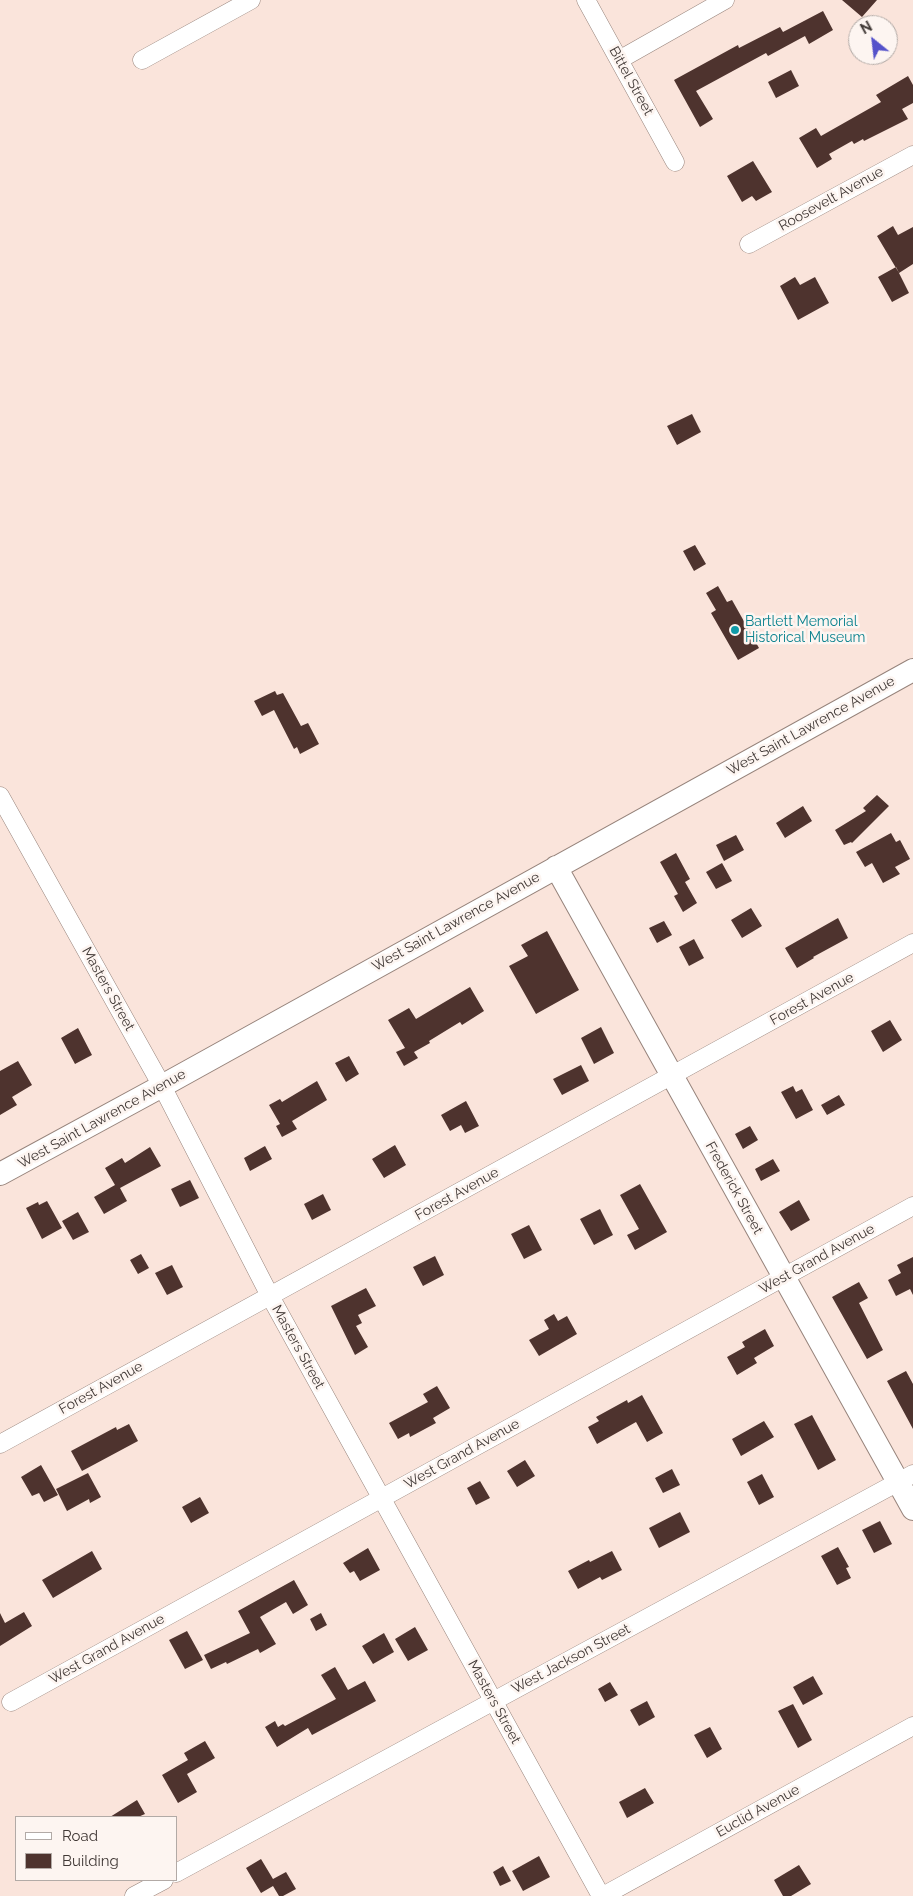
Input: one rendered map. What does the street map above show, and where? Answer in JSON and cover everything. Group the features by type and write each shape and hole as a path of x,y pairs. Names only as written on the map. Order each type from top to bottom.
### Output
{"street":[{"path":"142,60 251,0"},
{"name":"Bittel Street","path":"586,0 675,162"},
{"path":"619,60 725,0"},
{"name":"Roosevelt Avenue","path":"749,244 913,154"},
{"name":"West Saint Lawrence Avenue","path":"0,1174 913,670"},
{"name":"Masters Street","path":"0,796 162,1086 270,1296 602,1896"},
{"name":"Frederick Street","path":"556,867 784,1277 905,1478 913,1510"},
{"name":"Forest Avenue","path":"0,1444 672,1077 913,943"},
{"name":"West Grand Avenue","path":"11,1702 913,1206"},
{"name":"West Jackson Street","path":"178,1872 905,1478"},
{"name":"Euclid Avenue","path":"602,1896 913,1726"},
{"path":"134,1896 162,1881"}],"building":[{"path":"842,0 877,0 864,15 860,15"},
{"path":"823,11 833,30 809,44 805,36 768,56 766,53 696,91 713,119 700,127 674,80 738,45 739,48 780,27 783,32"},
{"path":"791,70 799,86 776,98 768,82"},
{"path":"908,76 913,85 913,103 902,109 908,119 864,141 863,139 854,144 852,141 829,154 832,159 817,168 799,138 816,128 821,136 881,102 876,95"},
{"path":"753,161 772,192 756,201 752,196 742,202 727,176"},
{"path":"893,226 898,235 913,227 913,264 899,273 877,236"},
{"path":"896,267 909,293 892,302 878,277"},
{"path":"795,277 800,285 815,277 829,303 798,320 780,286"},
{"path":"692,414 701,432 677,445 667,426"},
{"path":"695,545 706,564 694,571 683,551"},
{"name":"Bartlett Memorial Historical Museum","path":"718,586 727,602 732,600 759,648 738,660 711,613 716,610 706,593"},
{"path":"275,691 277,695 283,693 301,726 308,723 319,744 300,754 297,747 294,749 274,710 262,716 254,701"},
{"path":"877,795 889,806 852,843 844,845 835,830 866,811 863,808"},
{"path":"803,806 812,821 785,838 776,823"},
{"path":"891,833 896,842 900,840 910,859 895,867 900,874 883,883 872,863 865,867 856,852"},
{"path":"736,835 744,850 724,861 716,845"},
{"path":"676,853 690,879 685,882 697,903 683,912 674,896 678,894 660,862"},
{"path":"722,863 732,881 716,889 706,872"},
{"path":"751,908 762,926 742,938 731,920"},
{"path":"838,918 848,938 797,968 785,948"},
{"path":"664,921 672,935 657,943 649,928"},
{"path":"547,931 579,990 536,1014 509,966 528,956 521,945"},
{"path":"694,939 704,958 689,966 679,947"},
{"path":"470,987 484,1011 462,1025 460,1022 429,1041 430,1043 414,1052 418,1058 404,1066 396,1052 405,1048 388,1020 409,1008 416,1019"},
{"path":"890,1020 902,1040 883,1052 871,1031"},
{"path":"601,1027 614,1053 594,1064 581,1038"},
{"path":"78,1028 92,1055 75,1064 61,1038"},
{"path":"349,1056 359,1074 346,1082 335,1063"},
{"path":"18,1061 32,1085 12,1097 17,1105 0,1115 0,1071"},
{"path":"581,1065 589,1081 562,1095 553,1079"},
{"path":"317,1081 327,1100 292,1121 297,1129 282,1137 276,1126 280,1124 269,1105 280,1099 282,1102"},
{"path":"793,1086 796,1092 802,1089 813,1110 796,1119 781,1092"},
{"path":"839,1095 845,1105 827,1115 821,1105"},
{"path":"466,1101 479,1126 465,1133 461,1125 450,1131 441,1115"},
{"path":"750,1126 758,1140 743,1149 735,1134"},
{"path":"395,1145 406,1165 384,1178 372,1159"},
{"path":"265,1146 272,1159 250,1171 244,1158"},
{"path":"150,1147 161,1166 120,1188 127,1201 104,1214 94,1197 115,1185 105,1168 122,1158 125,1163"},
{"path":"773,1159 780,1171 761,1181 755,1169"},
{"path":"190,1180 199,1198 180,1207 171,1189"},
{"path":"640,1184 667,1232 635,1250 627,1235 639,1229 620,1195"},
{"path":"323,1194 331,1210 312,1220 304,1204"},
{"path":"799,1200 810,1220 791,1231 779,1212"},
{"path":"47,1201 62,1228 42,1239 26,1208 38,1202 39,1205"},
{"path":"600,1209 613,1235 594,1245 580,1219"},
{"path":"78,1212 89,1232 73,1240 62,1221"},
{"path":"529,1225 542,1250 524,1259 511,1234"},
{"path":"141,1254 149,1268 138,1274 130,1260"},
{"path":"435,1256 444,1275 423,1286 413,1267"},
{"path":"913,1257 913,1295 910,1289 896,1296 888,1280 901,1273 897,1265"},
{"path":"172,1265 183,1287 167,1295 155,1273"},
{"path":"859,1282 868,1298 859,1303 883,1350 867,1359 832,1297"},
{"path":"366,1288 376,1306 358,1315 362,1323 356,1326 368,1347 355,1355 331,1306"},
{"path":"554,1314 558,1321 567,1316 577,1334 539,1356 529,1340 549,1329 544,1320"},
{"path":"765,1329 774,1346 754,1358 757,1363 737,1375 727,1357 745,1347 742,1342"},
{"path":"906,1371 913,1384 913,1429 887,1381"},
{"path":"437,1386 450,1408 433,1418 436,1423 410,1437 409,1433 398,1439 389,1423 428,1402 423,1394"},
{"path":"642,1395 663,1433 647,1442 636,1422 597,1444 588,1427 599,1421 596,1417 627,1400 628,1403"},
{"path":"812,1415 836,1460 818,1470 794,1424"},
{"path":"764,1421 774,1437 741,1456 732,1439"},
{"path":"129,1424 138,1441 82,1471 71,1451 116,1427 117,1430"},
{"path":"525,1460 535,1476 517,1487 507,1471"},
{"path":"41,1465 58,1495 44,1502 39,1493 32,1496 21,1477"},
{"path":"672,1469 680,1485 663,1493 655,1478"},
{"path":"88,1473 101,1497 90,1503 89,1499 67,1511 56,1489"},
{"path":"762,1474 774,1497 759,1505 747,1482"},
{"path":"480,1481 490,1498 476,1505 467,1488"},
{"path":"200,1497 209,1513 191,1523 182,1507"},
{"path":"680,1512 690,1532 659,1548 649,1528"},
{"path":"880,1521 892,1544 874,1553 862,1530"},
{"path":"838,1547 849,1567 846,1568 851,1578 837,1585 821,1556"},
{"path":"368,1548 380,1570 360,1581 354,1571 350,1573 343,1563"},
{"path":"92,1551 102,1569 53,1598 42,1580"},
{"path":"612,1551 622,1570 602,1580 600,1577 578,1589 568,1571"},
{"path":"294,1580 308,1605 293,1614 286,1602 260,1617 276,1644 260,1653 258,1649 227,1664 226,1662 211,1669 204,1655 250,1633 238,1611"},
{"path":"24,1612 32,1626 0,1646 0,1613 5,1623"},
{"path":"321,1613 327,1625 316,1631 310,1619"},
{"path":"415,1627 428,1650 408,1661 395,1639"},
{"path":"187,1631 203,1660 185,1669 169,1640"},
{"path":"384,1633 394,1652 373,1664 362,1646"},
{"path":"335,1667 348,1690 365,1681 376,1701 312,1735 308,1728 277,1747 265,1727 275,1721 278,1727 283,1724 285,1726 336,1699 321,1675"},
{"path":"813,1676 823,1694 803,1705 793,1687"},
{"path":"610,1682 618,1695 605,1702 598,1689"},
{"path":"647,1701 655,1717 639,1726 630,1710"},
{"path":"793,1704 812,1740 798,1748 778,1711"},
{"path":"710,1727 722,1749 707,1758 694,1735"},
{"path":"205,1741 215,1758 187,1774 197,1792 178,1803 162,1775 188,1760 184,1753"},
{"path":"645,1788 654,1803 627,1818 619,1802"},
{"path":"137,1800 145,1814 140,1816 112,1816"},
{"path":"539,1856 550,1877 523,1891 512,1871"},
{"path":"261,1859 273,1879 286,1872 296,1889 283,1896 279,1896 273,1886 261,1893 246,1868"},
{"path":"799,1865 811,1884 791,1896 783,1896 774,1880"},
{"path":"503,1866 511,1881 500,1886 493,1872"}],"place":[{"name":"Bartlett Memorial Historical Museum","path":"735,630"}]}
